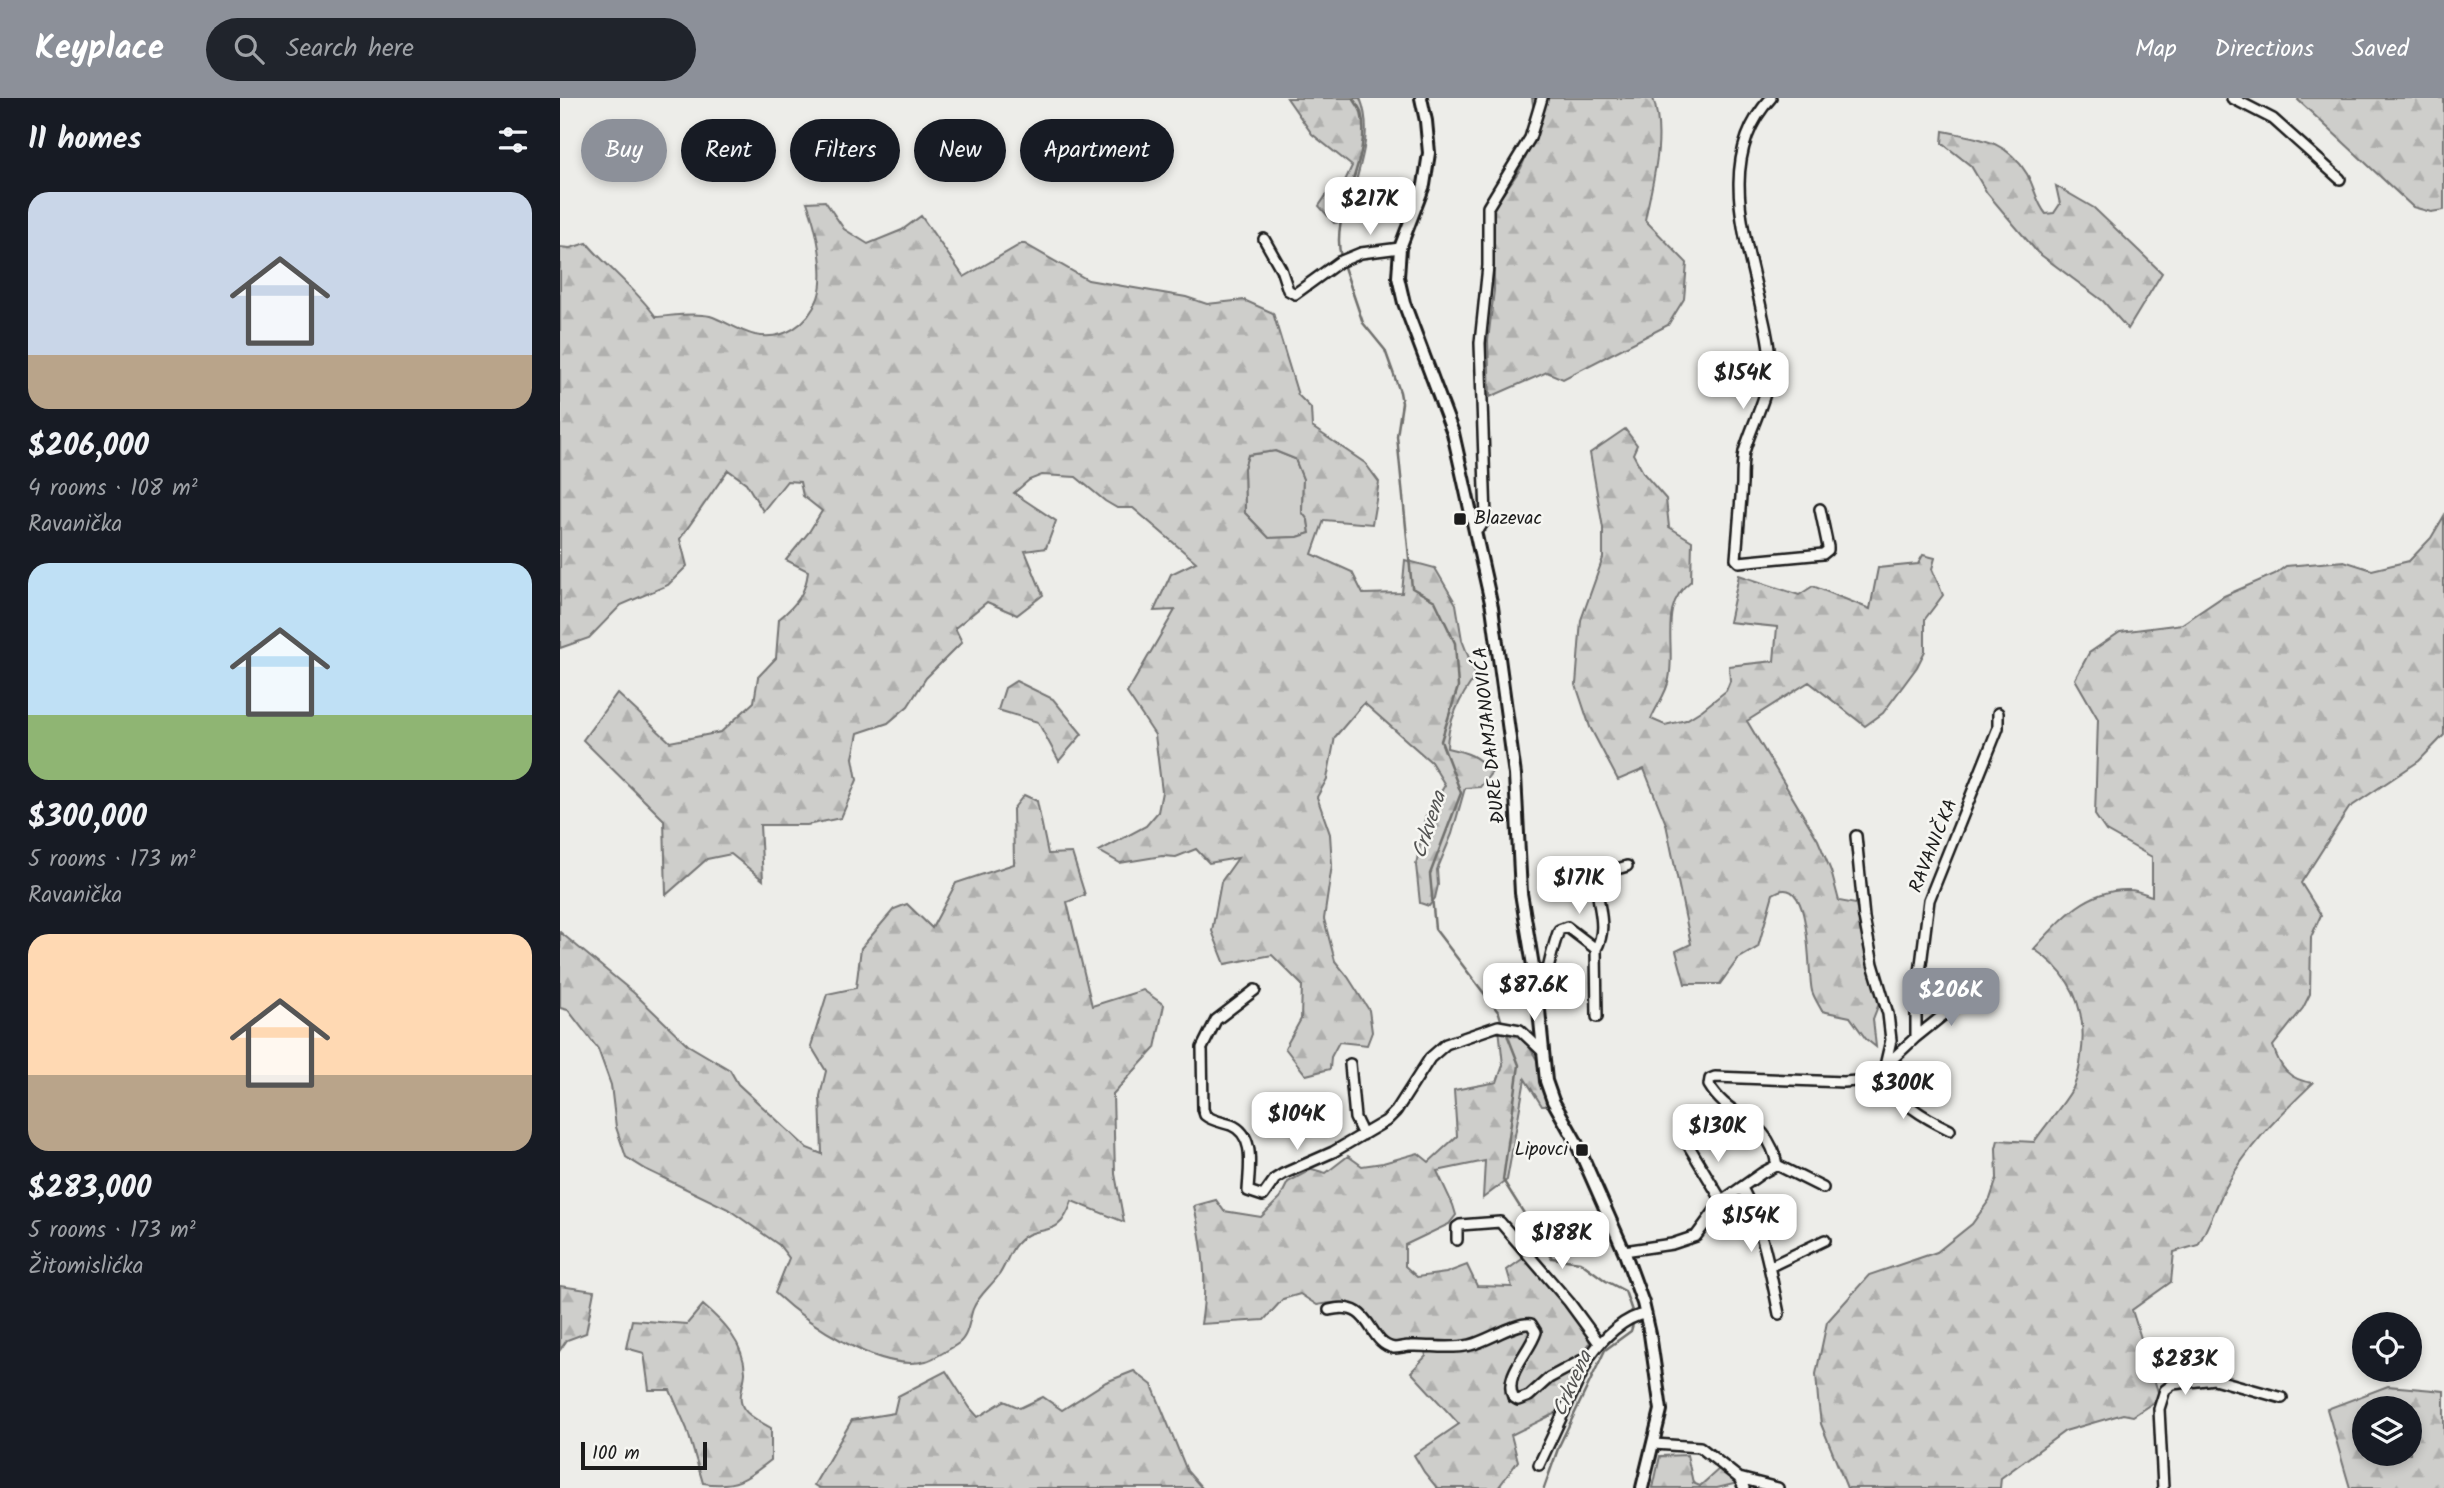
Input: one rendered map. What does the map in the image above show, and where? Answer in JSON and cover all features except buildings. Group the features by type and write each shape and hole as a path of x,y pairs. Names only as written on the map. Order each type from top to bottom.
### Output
{"main road":[{"name":"ĐURE DAMJANOVIĆA","path":"1421,98 1429,153 1424,185 1400,248 1398,277 1404,303 1453,433 1492,607 1508,713 1515,775 1521,893 1538,1002 1546,1081 1624,1251 1637,1315 1657,1374 1661,1410 1642,1488"}],"street":[{"path":"1475,530 1486,518 1480,343 1488,266 1488,207 1530,138 1542,98"},
{"path":"1771,98 1757,113 1750,126 1739,182 1743,233 1761,303 1770,367 1767,390 1744,454 1736,559 1739,562 1823,554 1828,547 1820,509"},
{"path":"2232,98 2273,119 2340,179"},
{"path":"1264,239 1292,294 1343,261 1361,253 1400,248"},
{"name":"RAVANIČKA","path":"1916,1037 1916,1005 1929,900 1998,728 1998,713"},
{"path":"1856,836 1864,918 1873,964 1888,1014 1891,1040 1881,1079"},
{"path":"1597,1017 1595,948 1601,940 1602,928 1597,875 1628,866"},
{"path":"1538,1002 1547,979 1554,942 1562,928 1570,928 1595,948"},
{"path":"1255,990 1216,1020 1202,1048 1203,1109 1209,1119 1230,1125 1245,1135 1249,1162 1248,1191 1263,1196 1283,1174 1311,1163 1386,1121 1396,1111 1430,1058 1446,1044 1498,1026 1520,1030 1541,1050"},
{"path":"1885,1066 1967,996"},
{"path":"1350,1064 1355,1118 1363,1135"},
{"path":"1777,1165 1772,1144 1753,1124 1723,1104 1711,1089 1710,1079 1715,1077 1844,1082 1881,1079"},
{"path":"1881,1079 1919,1115 1950,1130"},
{"path":"1687,1143 1722,1201"},
{"path":"1624,1251 1672,1244 1696,1236 1722,1201 1777,1165"},
{"path":"1777,1165 1823,1188"},
{"path":"1742,1188 1755,1214 1779,1314"},
{"path":"1457,1240 1457,1227 1460,1225 1500,1222 1569,1302 1599,1343"},
{"path":"1769,1267 1825,1240"},
{"path":"1329,1310 1342,1307 1365,1317 1382,1343 1395,1348 1411,1346 1449,1349 1490,1339 1519,1326 1531,1324 1536,1332 1510,1383 1513,1397 1518,1400 1529,1396 1549,1378 1590,1356"},
{"path":"1539,1465 1590,1356 1599,1343 1637,1315"},
{"path":"2163,1488 2159,1409 2165,1390 2172,1384 2214,1379 2282,1398"},
{"path":"1654,1444 1700,1447 1739,1479 1744,1488"},
{"path":"1739,1479 1778,1488"}],"green space":[{"path":"1287,98 1360,98 1365,114 1365,144 1347,221 1334,223 1319,206 1331,188 1342,187 1352,166 1312,134"},
{"path":"1532,98 1653,98 1657,113 1658,143 1645,220 1687,263 1684,299 1668,325 1563,379 1547,372 1490,397 1488,341 1494,290 1494,207 1521,168 1537,130"},
{"path":"2444,98 2444,210 2431,212 2413,207 2298,100"},
{"path":"1943,131 1991,142 2001,147 2027,174 2046,214 2054,213 2060,204 2056,186 2094,208 2162,273 2128,329 2103,301 2037,252 1987,193 1971,166 1942,143"},
{"path":"825,201 844,229 868,244 902,230 921,216 964,277 1023,243 1088,280 1186,297 1207,304 1244,300 1273,313 1298,395 1311,408 1312,427 1365,463 1379,482 1372,524 1324,520 1312,554 1352,572 1363,594 1402,593 1405,560 1435,568 1456,604 1462,640 1476,676 1456,710 1449,729 1447,748 1472,756 1492,772 1480,787 1465,788 1452,834 1437,870 1435,898 1429,906 1420,903 1416,865 1425,818 1445,785 1431,762 1364,703 1335,737 1327,779 1317,797 1330,834 1332,865 1324,919 1335,961 1369,1010 1372,1032 1367,1045 1339,1042 1331,1057 1330,1069 1306,1075 1285,1048 1301,1019 1302,985 1272,955 1225,964 1212,931 1221,882 1238,858 1209,863 1196,849 1176,857 1162,856 1120,863 1099,851 1146,826 1158,812 1162,792 1155,735 1127,693 1175,610 1154,611 1171,574 1196,562 1133,508 1117,508 1076,477 1042,475 1029,480 1014,493 1056,521 1046,548 1025,551 1043,595 1017,615 987,602 955,628 962,642 926,678 908,706 888,723 858,733 853,758 857,780 841,818 807,825 760,825 763,880 731,854 707,859 666,895 664,820 583,740 617,693 670,742 721,732 754,702 758,677 776,658 779,619 799,598 807,579 808,571 786,560 822,511 803,496 800,482 787,481 763,511 746,483 728,470 680,539 687,566 668,585 621,605 589,638 560,648 560,247 570,248 587,243 656,317 690,314 710,316 755,335 775,336 801,323 814,308 818,298 821,263 807,202","holes":["1275,451 1295,459 1303,479 1302,512 1308,520 1310,533 1298,537 1269,538 1245,513 1244,468 1248,455"]},
{"path":"1625,429 1637,445 1633,454 1644,474 1666,499 1669,527 1692,541 1691,581 1681,591 1671,614 1671,666 1668,684 1651,719 1665,725 1686,720 1726,691 1730,681 1729,666 1774,661 1777,627 1729,622 1739,575 1799,595 1813,586 1870,609 1878,568 1918,564 1923,555 1935,558 1932,569 1943,595 1925,619 1925,651 1917,667 1883,713 1865,726 1809,682 1747,721 1818,840 1831,871 1839,901 1856,904 1870,972 1880,1001 1873,1019 1876,1047 1866,1039 1850,1017 1822,1011 1815,999 1802,909 1795,896 1786,890 1773,894 1758,947 1738,959 1720,984 1685,984 1676,951 1691,944 1666,824 1644,769 1618,780 1590,727 1576,685 1581,620 1603,558 1603,528 1590,453"},
{"path":"1275,451 1295,459 1303,479 1302,512 1308,520 1310,533 1298,537 1269,538 1245,513 1244,468 1248,455"},
{"path":"2444,516 2444,735 2419,761 2349,808 2301,883 2321,915 2311,937 2310,994 2303,1008 2273,1046 2287,1072 2298,1079 2313,1083 2265,1131 2234,1172 2198,1245 2174,1252 2171,1282 2132,1310 2160,1398 2133,1416 2123,1414 2065,1431 2001,1478 2000,1488 1847,1488 1821,1424 1816,1374 1827,1322 1869,1275 1937,1252 1972,1224 1990,1199 1997,1178 1998,1140 2034,1142 2073,1088 2083,1040 2079,1009 2068,982 2059,970 2034,949 2064,917 2101,894 2130,890 2152,896 2152,857 2106,831 2095,815 2098,719 2075,679 2089,653 2120,632 2182,624 2224,596 2275,574 2286,566 2344,561 2372,570 2409,561 2431,538"},
{"path":"1016,681 1053,699 1082,734 1059,761 1038,722 998,710 1005,688"},
{"path":"1024,795 1037,801 1048,854 1072,853 1085,895 1067,902 1092,1006 1143,990 1164,1005 1155,1048 1113,1094 1115,1174 1124,1222 1072,1201 1060,1223 1022,1238 1014,1247 999,1275 975,1304 967,1332 959,1343 926,1361 908,1363 888,1360 845,1343 806,1318 775,1293 789,1258 779,1245 728,1209 626,1157 616,1127 611,1085 598,1049 568,1010 560,1008 560,932 634,993 688,1045 730,1070 738,1084 807,1148 822,1154 820,1096 826,1071 811,1046 827,994 856,988 861,948 894,909 907,904 932,928 956,883 1014,864 1013,809"},
{"path":"1499,1028 1522,1034 1537,1060 1549,1106 1542,1106 1525,1079 1507,1180 1483,1198 1485,1161 1437,1171 1456,1215 1449,1224 1405,1245 1405,1266 1417,1277 1446,1273 1467,1265 1477,1286 1512,1287 1507,1270 1525,1257 1571,1308 1590,1343 1581,1356 1584,1365 1560,1411 1511,1435 1518,1461 1498,1488 1437,1488 1414,1455 1459,1424 1411,1372 1426,1356 1423,1341 1388,1341 1382,1337 1361,1308 1340,1302 1317,1305 1300,1294 1283,1299 1264,1320 1201,1324 1204,1264 1194,1206 1216,1200 1224,1211 1261,1217 1280,1198 1288,1182 1312,1169 1326,1173 1348,1156 1362,1166 1418,1153 1429,1162 1457,1136 1454,1090 1497,1082 1503,1065"},
{"path":"560,1286 594,1291 586,1333 567,1340 560,1350"},
{"path":"703,1305 725,1326 741,1352 745,1372 741,1395 744,1409 771,1428 771,1460 748,1477 733,1483 703,1483 687,1429 670,1390 649,1390 644,1353 626,1348 632,1320 687,1324"},
{"path":"946,1371 978,1417 1004,1401 1020,1408 1043,1397 1062,1410 1106,1382 1134,1371 1152,1385 1187,1471 1202,1488 819,1488 814,1485 852,1420 894,1413 898,1396"},
{"path":"2388,1386 2444,1391 2444,1488 2350,1488 2327,1409 2352,1400 2352,1466 2422,1466 2422,1396 2361,1396"},
{"path":"1687,1455 1693,1483 1700,1486 1720,1468 1738,1483 1717,1488 1653,1488 1660,1456"}],"waterway":[{"name":"Crkvena","path":"1341,257 1341,222 1362,148 1361,112 1353,98"},
{"name":"Crkvena","path":"1343,264 1363,323 1385,350 1400,392 1402,403 1397,436 1412,588 1435,601 1455,643 1458,687 1441,741 1461,793 1430,874 1435,929 1499,1013 1502,1023"},
{"name":"Crkvena","path":"1505,1029 1519,1065 1503,1180 1552,1258 1580,1262 1625,1291 1633,1314"},
{"name":"Crkvena","path":"1544,1488 1559,1446 1605,1350 1631,1331 1634,1321"}],"place":[{"name":"Blazevac","path":"1460,519"},
{"name":"Lipovci","path":"1582,1150"}]}
